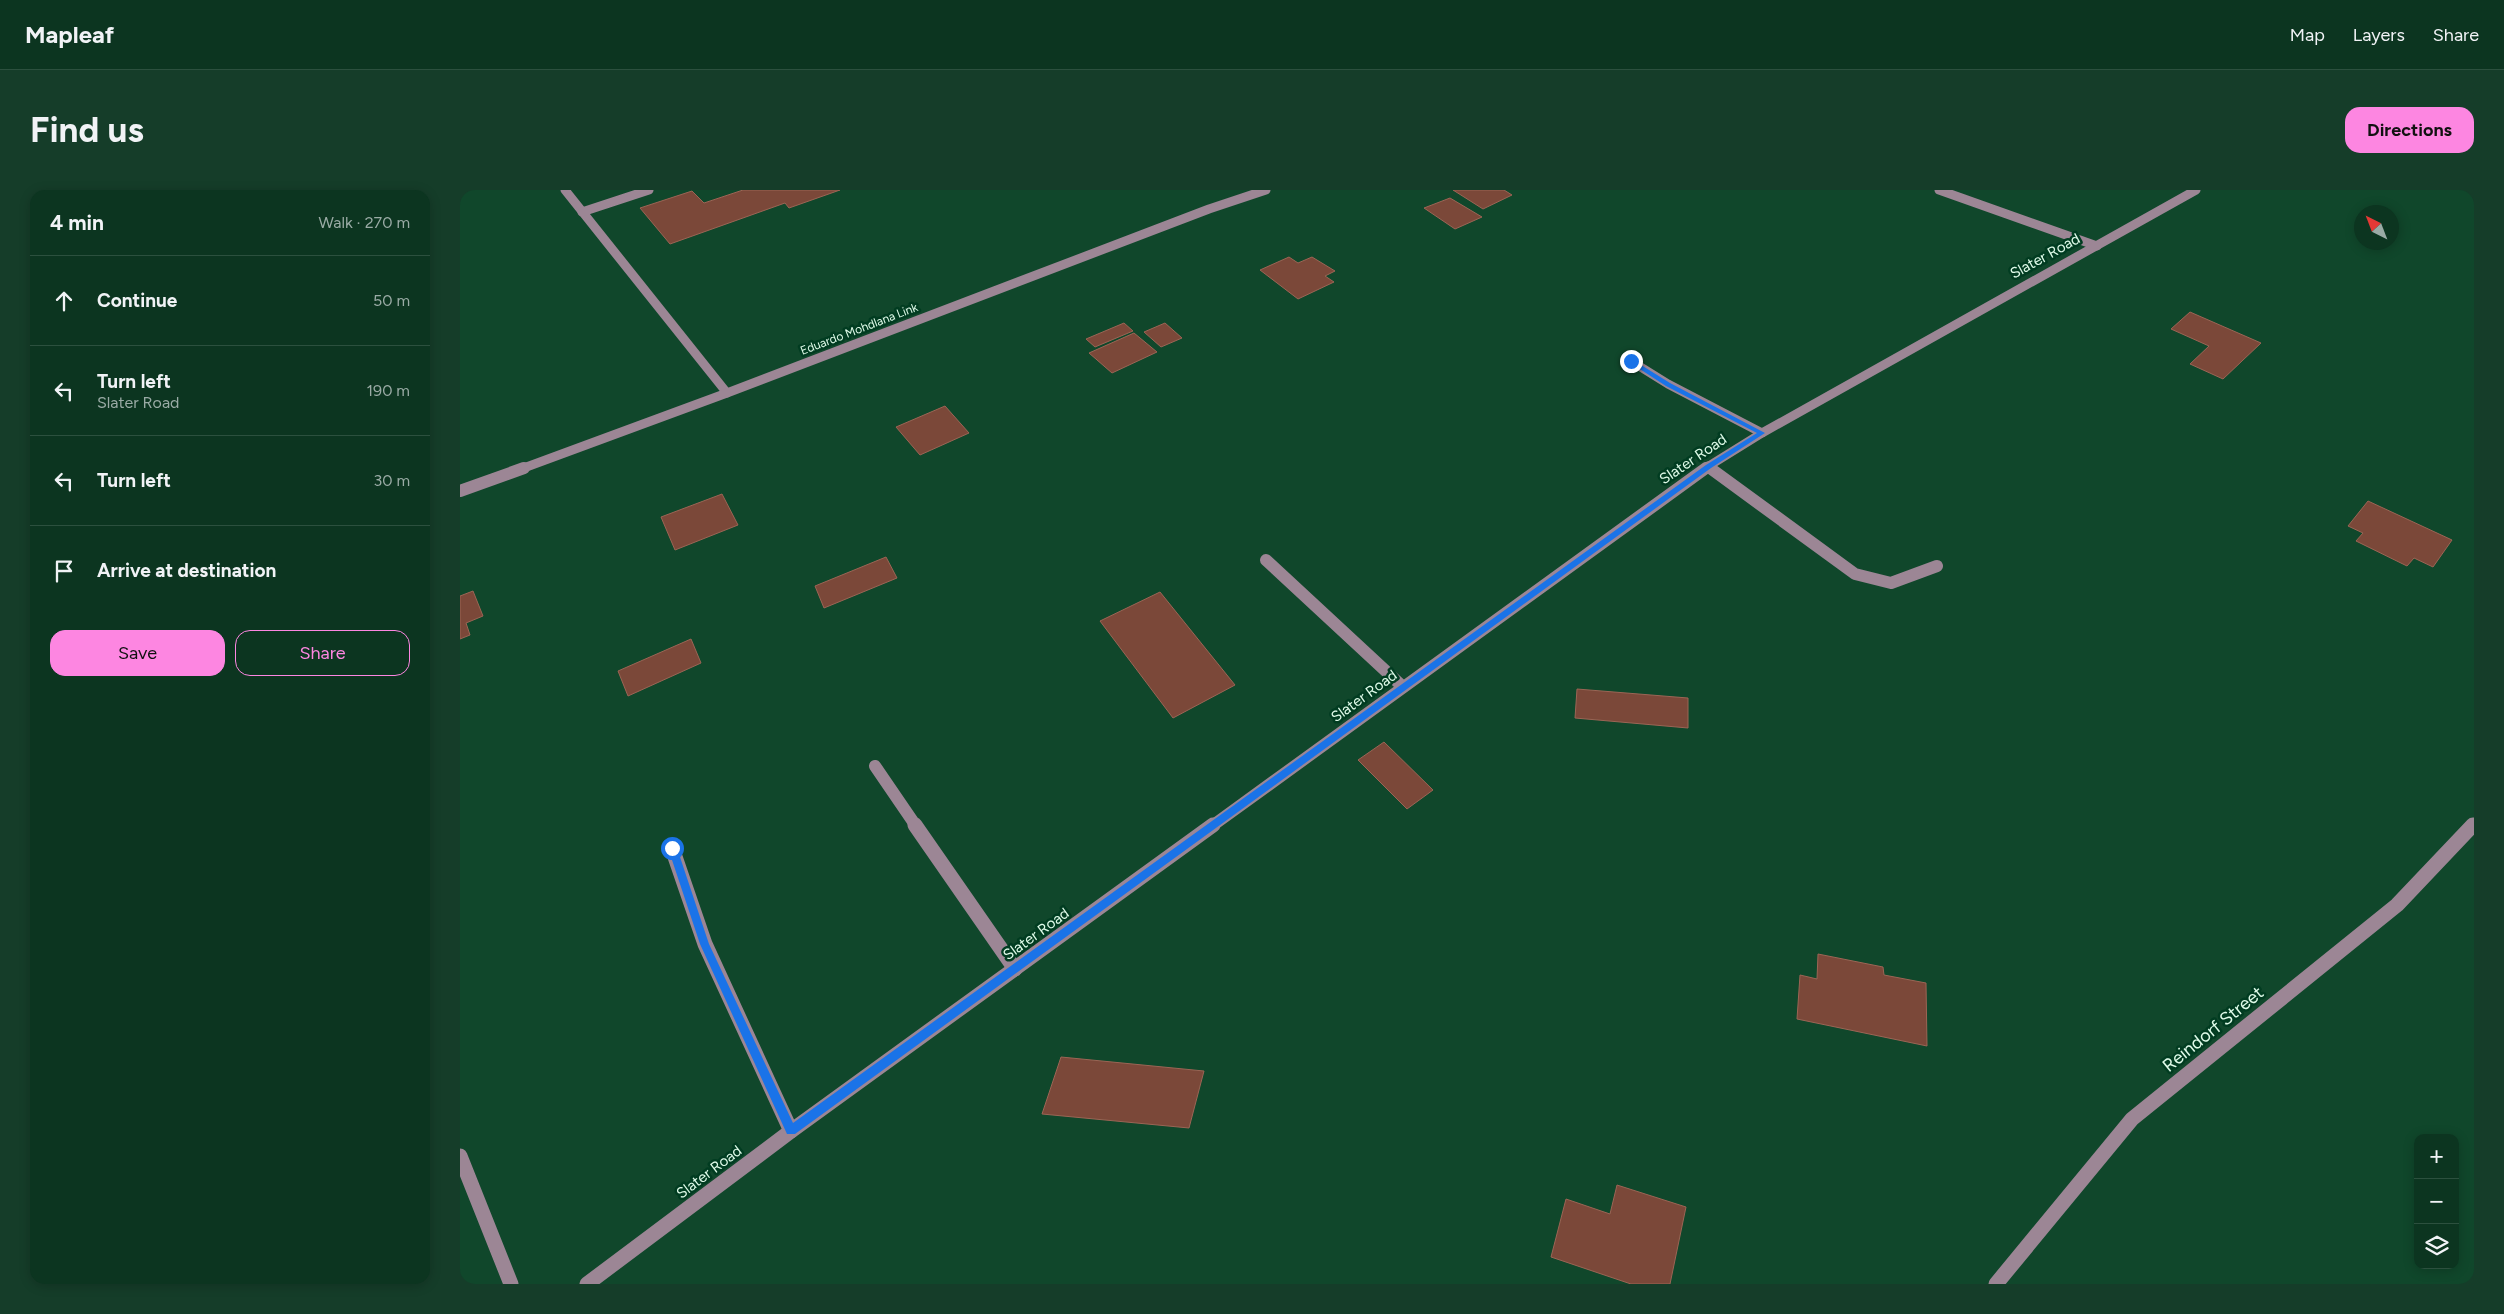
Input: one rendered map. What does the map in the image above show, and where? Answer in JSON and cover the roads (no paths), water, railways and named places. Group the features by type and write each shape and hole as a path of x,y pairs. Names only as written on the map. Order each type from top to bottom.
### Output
{"street":[{"path":"565,190 727,393"},
{"path":"582,212 649,190"},
{"name":"Eduardo Mohdlana Link","path":"460,491 727,393 1209,209 1266,190"},
{"path":"1939,190 2097,246"},
{"name":"Slater Road","path":"587,1284 791,1131 1708,466 1762,433 2196,190"},
{"path":"1631,361 1668,384 1762,433"},
{"path":"1708,466 1855,574 1891,583 1937,566"},
{"path":"1266,560 1403,687"},
{"path":"875,766 1015,969"},
{"name":"Reindorf Street","path":"1996,1284 2132,1119 2396,904 2474,824"},
{"path":"672,848 705,944 791,1131"},
{"path":"460,1156 511,1284"}]}
